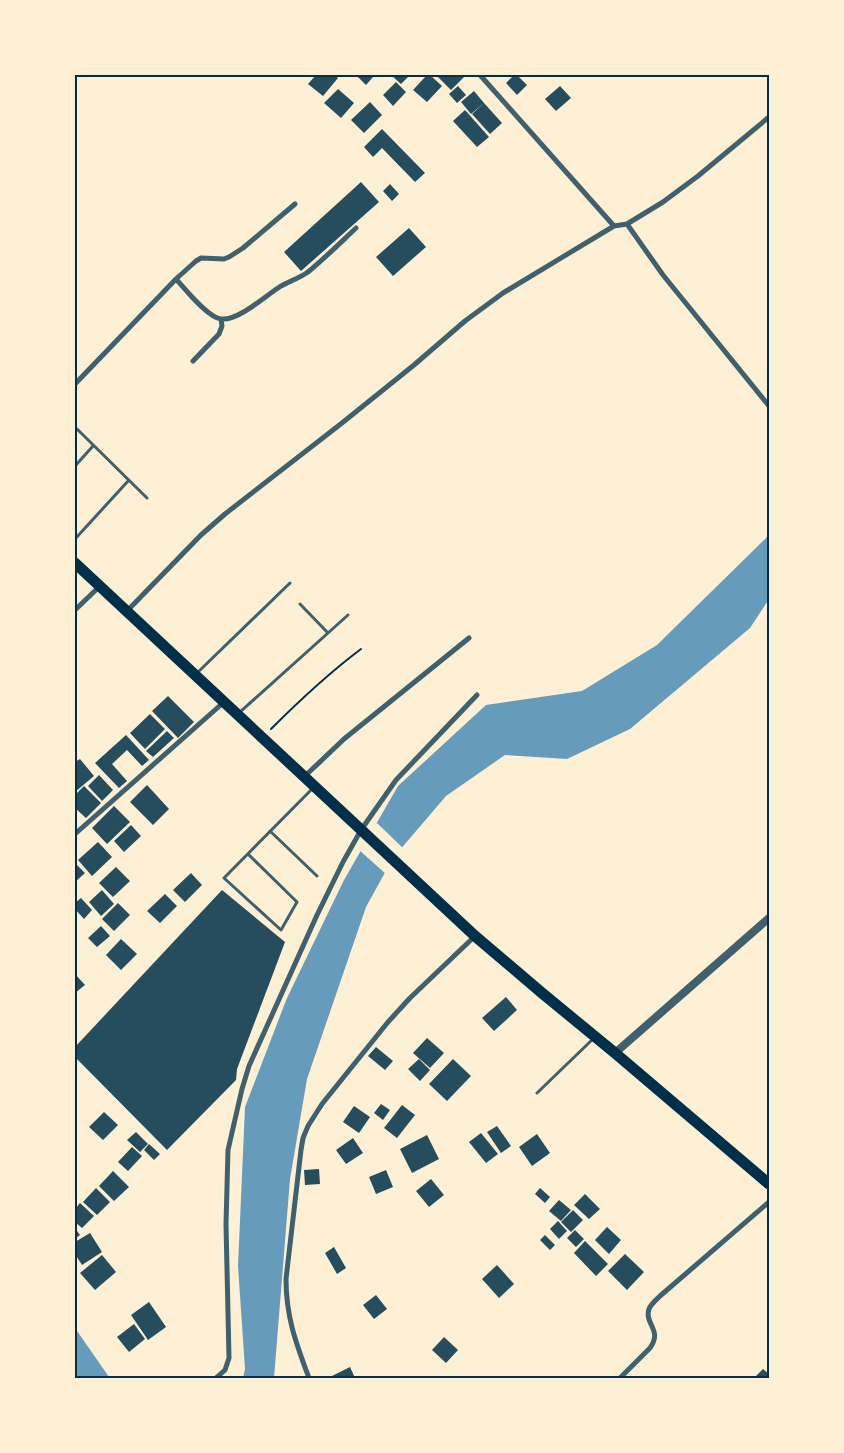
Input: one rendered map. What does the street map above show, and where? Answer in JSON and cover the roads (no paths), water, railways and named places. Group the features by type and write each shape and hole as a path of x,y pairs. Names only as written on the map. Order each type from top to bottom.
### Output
{"highway":[{"path":"75,563 475,936 769,1184"}],"street":[{"path":"480,75 614,226"},
{"path":"126,611 201,534 268,479 392,383 465,321 503,293 614,226 627,224 663,202 698,176 769,117"},
{"path":"75,384 176,279 201,258 229,257 295,204"},
{"path":"627,224 664,275 769,406"},
{"path":"176,279 202,307 216,318 230,319 307,272 356,228"},
{"path":"193,362 220,334 221,319"},
{"path":"75,610 100,586"},
{"path":"304,777 344,739 469,638"},
{"path":"216,1378 225,1370 229,1358 226,1224 228,1150 249,1066 342,862 363,833 396,780 477,695"},
{"path":"75,834 224,702"},
{"path":"615,1053 769,918"},
{"path":"308,1378 288,1317 286,1295 287,1270 303,1138 322,1104 388,1022 410,998 475,936"},
{"path":"620,1378 654,1343 656,1338 655,1332 649,1318 653,1304 769,1202"}],"lane":[{"path":"77,429 147,498"},
{"path":"75,466 94,446"},
{"path":"75,539 129,480"},
{"path":"195,675 290,583"},
{"path":"300,604 328,633"},
{"path":"238,714 348,615"},
{"path":"248,854 298,902 281,930 224,878 315,786"},
{"path":"270,831 317,876"},
{"path":"537,1093 595,1036"}],"water":[{"path":"769,535 769,599 750,628 630,729 567,759 505,755 446,796 393,858 366,907 307,1079 290,1179 274,1378 243,1378 245,1369 238,1266 245,1107 287,998 344,880 398,786 486,705 582,691 657,645"},
{"path":"75,1328 109,1377 110,1378 75,1378"}]}
